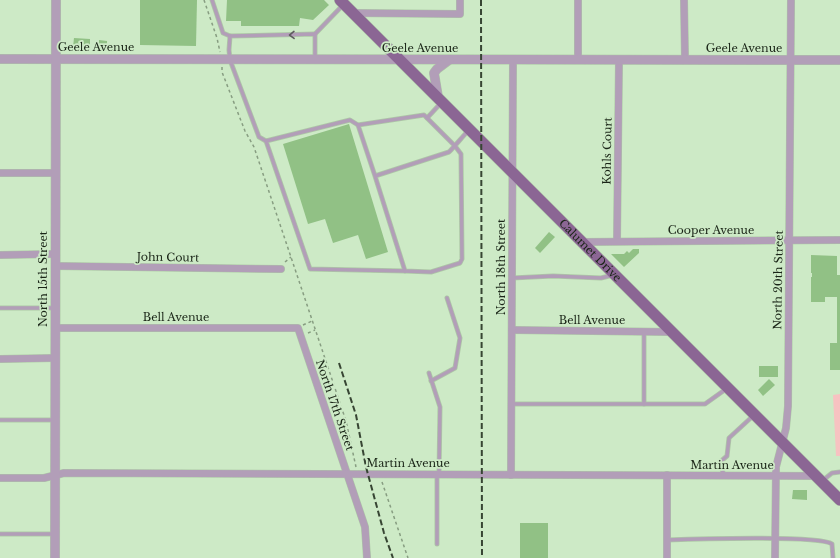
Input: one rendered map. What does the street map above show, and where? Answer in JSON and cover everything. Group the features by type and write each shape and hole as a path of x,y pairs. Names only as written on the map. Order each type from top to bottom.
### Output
{"main road":[{"name":"Calumet Drive","path":"342,2 840,500"}],"street":[{"name":"North 15th Street","path":"54,558 56,0"},
{"path":"353,13 460,14 460,0"},
{"path":"578,0 578,60"},
{"path":"684,0 685,60"},
{"name":"North 20th Street","path":"776,558 776,476 786,428 788,406 791,0"},
{"name":"Geele Avenue","path":"0,59 401,61 840,60"},
{"path":"440,99 434,73 437,68 449,60"},
{"name":"North 18th Street","path":"511,475 513,173 512,60"},
{"name":"Kohls Court","path":"617,241 619,60"},
{"path":"0,173 55,173"},
{"name":"Cooper Avenue","path":"582,242 840,240"},
{"path":"0,255 55,254"},
{"name":"John Court","path":"55,266 281,269"},
{"name":"Bell Avenue","path":"55,328 298,328"},
{"name":"North 17th Street","path":"298,328 365,527 367,558"},
{"name":"Bell Avenue","path":"512,330 671,332"},
{"path":"0,359 55,358"},
{"name":"Martin Avenue","path":"0,478 44,478 64,473 667,475 776,476 819,479"},
{"path":"667,475 667,558"}],"lane":[{"path":"212,0 223,33 230,36 315,34"},
{"path":"315,60 315,34 342,2"},
{"path":"230,36 229,50 225,60 259,137 266,141 310,269 431,272 460,263 462,261 461,154 455,146 427,118 422,115 358,125"},
{"path":"427,118 440,99"},
{"path":"266,141 350,120 358,125 405,271"},
{"path":"375,176 449,152 470,130"},
{"path":"512,278 553,276 601,278 614,274"},
{"path":"431,381 454,368 459,345 460,338 447,298"},
{"path":"0,308 55,308"},
{"path":"644,332 644,404"},
{"path":"429,373 440,407 436,544"},
{"path":"512,404 705,404 727,388"},
{"path":"724,476 720,462 727,456 729,438 754,415"},
{"path":"0,420 55,420"},
{"path":"819,479 832,473 840,472"},
{"path":"0,534 54,534"},
{"path":"667,540 776,539 829,541 832,544 833,558"}],"path":[{"path":"204,0 225,60 222,72 245,132 254,147 346,421 356,469"},
{"path":"298,328 312,321"},
{"path":"382,483 408,558"}],"shaded area":[{"path":"840,394 840,456 836,456 833,395"}],"building":[{"path":"140,0 197,0 196,46 140,45"},
{"path":"227,0 324,0 329,5 313,20 300,18 299,26 241,26 241,21 226,21"},
{"path":"74,38 90,39 90,48 73,47"},
{"path":"99,40 107,41 107,48 99,48"},
{"path":"349,124 388,252 366,259 358,235 333,243 325,219 308,224 283,144"},
{"path":"549,232 555,237 540,253 535,248"},
{"path":"633,249 639,249 639,253 624,267 611,254 624,254 627,251 629,253"},
{"path":"811,255 837,256 837,275 840,275 840,370 830,370 830,343 837,343 837,297 825,297 825,302 811,302"},
{"path":"759,366 778,366 778,377 759,377"},
{"path":"769,379 775,385 763,396 758,390"},
{"path":"793,490 807,490 807,500 792,499"},
{"path":"520,523 548,523 548,558 520,558"}],"railway":[{"path":"481,0 482,558"},
{"path":"339,363 356,415 366,467 384,533 393,558"}]}
